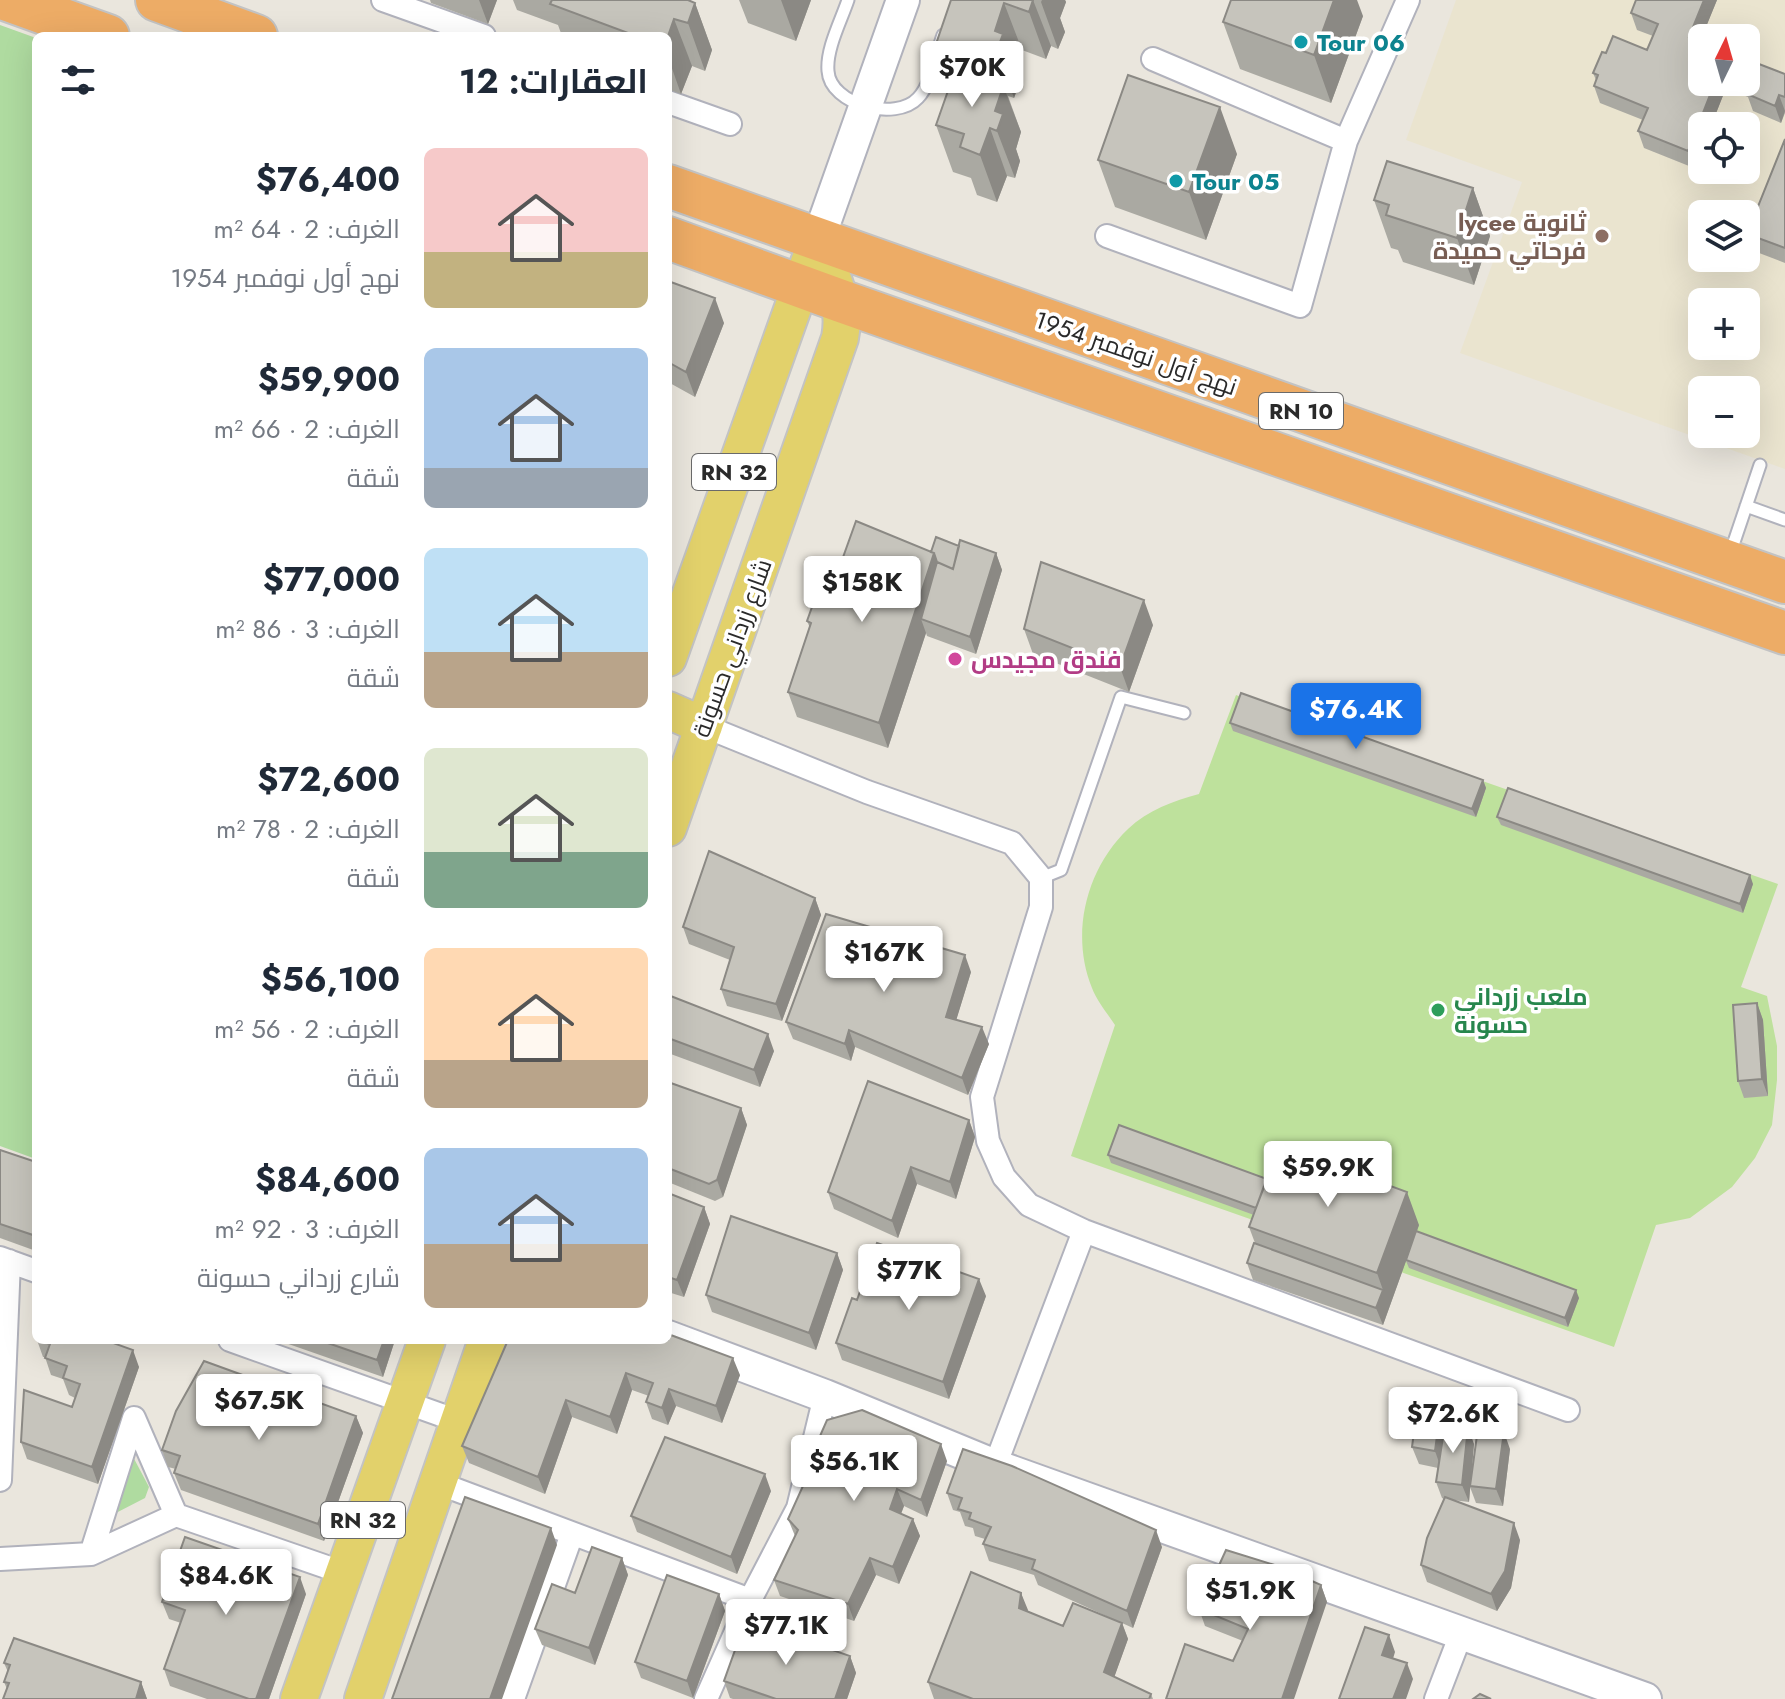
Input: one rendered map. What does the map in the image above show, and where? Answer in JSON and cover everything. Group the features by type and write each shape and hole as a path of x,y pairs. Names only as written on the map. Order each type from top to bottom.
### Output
{"highway":[{"path":"8,0 97,32"},
{"path":"157,0 245,32"},
{"name":"نهج أول نوفمبر 1954","path":"672,187 818,240 1720,585 1785,633"},
{"name":"RN 10","path":"672,239 841,301"},
{"name":"نهج أول نوفمبر 1954","path":"841,301 1720,585 1785,582"}],"main road":[{"name":"RN 32","path":"672,647 818,240"},
{"name":"شارع زرداني حسونة","path":"672,817 834,360 843,319 841,301 818,240"},
{"path":"672,712 704,726"},
{"name":"RN 32","path":"299,1699 426,1344"},
{"name":"RN 32","path":"363,1699 486,1344"}],"street":[{"path":"383,0 473,32"},
{"path":"818,240 903,0"},
{"path":"1107,236 1300,306 1346,141 1408,0"},
{"path":"1153,59 1346,141"},
{"path":"672,103 730,124"},
{"path":"704,726 867,792 1012,843 1041,878 1041,907 982,1097 988,1141 1004,1177 1029,1205 1084,1231 1568,1410"},
{"path":"995,1466 1084,1231"},
{"path":"0,1480 5,1260 32,1270"},
{"path":"672,1339 825,1396 995,1466 1645,1699"},
{"path":"241,1344 458,1421"},
{"path":"707,1699 750,1600 798,1508 825,1396"},
{"path":"91,1554 134,1418 176,1515"},
{"path":"438,1483 750,1600"},
{"path":"0,1559 91,1554 176,1515 344,1573"},
{"path":"513,1699 572,1534"},
{"path":"1436,1699 1461,1634"}],"lane":[{"path":"848,0 828,61 828,76 843,96 867,106 893,111 906,109 918,99 924,90 944,30"},
{"path":"1720,585 1760,465"},
{"path":"1746,506 1785,520"},
{"path":"1041,878 1061,870 1121,697 1184,713"}],"shaded area":[{"name":"lycee ثانوية فرحاتي حميدة","path":"1456,0 1785,0 1785,469 1726,448 1760,448 1760,376 1688,376 1688,434 1460,353 1522,182 1406,140"}],"green space":[{"path":"0,25 32,37 32,1158 0,1146"},
{"name":"ملعب زرداني حسونة","path":"1236,695 1778,884 1741,987 1767,996 1777,1046 1772,1125 1755,1158 1732,1187 1690,1218 1656,1225 1614,1347 1071,1156 1115,1025 1094,993 1082,946 1086,903 1092,883 1113,845 1136,822 1161,807 1199,794"},
{"path":"131,1453 149,1487 145,1498 112,1515"}],"building":[{"path":"552,0 688,0 695,3 688,23 674,19 669,32 625,32 550,4"},
{"path":"951,0 1033,0 1029,12 1004,3 995,31 1003,34 997,50 989,48 980,73 959,67 964,54 936,44"},
{"path":"1231,0 1334,0 1314,55 1223,22"},
{"path":"1636,0 1704,0 1694,24 1688,24 1688,96 1710,96 1703,112 1688,112 1688,151 1638,131 1648,108 1594,86 1598,75 1593,73 1613,36 1647,50 1658,24 1631,13"},
{"path":"1760,64 1785,74 1785,97 1779,95 1775,106 1752,96 1760,96"},
{"path":"956,68 1004,84 995,111 1003,114 997,131 990,128 980,155 960,147 964,134 936,125"},
{"path":"1128,75 1220,107 1189,192 1098,160"},
{"path":"1785,139 1785,248 1760,239 1760,202"},
{"path":"1387,161 1473,188 1457,238 1386,215 1389,205 1374,200"},
{"path":"672,282 715,298 686,372 672,364"},
{"path":"856,521 934,553 879,723 788,692 811,623 807,621 825,571 837,574"},
{"path":"936,537 959,546 953,569 937,562 931,552"},
{"path":"960,540 996,553 970,637 921,619 937,562 953,569"},
{"path":"1041,562 1144,600 1120,667 1024,629"},
{"path":"1241,693 1483,780 1472,809 1230,723"},
{"path":"1508,788 1750,875 1740,904 1497,817"},
{"path":"709,851 815,898 776,1004 721,989 734,947 683,927"},
{"path":"826,914 965,955 946,1017 982,1027 962,1078 849,1030 845,1044 786,1022"},
{"path":"672,997 768,1034 754,1070 672,1039"},
{"path":"1757,1003 1762,1079 1738,1081 1733,1005"},
{"path":"868,1081 969,1120 950,1182 911,1167 892,1221 828,1192"},
{"path":"672,1083 741,1108 717,1180 709,1184 672,1170"},
{"path":"1119,1125 1267,1179 1256,1208 1108,1155"},
{"path":"1279,1145 1407,1192 1377,1273 1249,1227"},
{"path":"0,1150 32,1161 32,1235 0,1224"},
{"path":"672,1195 704,1207 677,1280 672,1278"},
{"path":"731,1216 837,1253 809,1333 706,1295"},
{"path":"1416,1231 1576,1290 1565,1318 1406,1260"},
{"path":"877,1243 979,1279 943,1382 836,1343 852,1298 857,1300"},
{"path":"1254,1243 1383,1290 1376,1308 1247,1263"},
{"path":"672,1335 733,1358 716,1406 669,1389 662,1408 646,1402 653,1383 626,1373 610,1417 566,1400 538,1477 462,1446 506,1344 672,1344"},
{"path":"50,1344 116,1344 133,1350 92,1467 21,1442 24,1390 72,1407 80,1384 63,1378 67,1366 45,1358"},
{"path":"331,1344 383,1344 377,1360"},
{"path":"204,1361 356,1416 318,1524 174,1473 180,1456 162,1450 176,1411"},
{"path":"1419,1394 1442,1398 1435,1451 1412,1447"},
{"path":"862,1410 941,1444 921,1500 897,1489 890,1509 913,1519 893,1567 870,1558 848,1604 774,1580 798,1530 788,1519 817,1455 813,1452 827,1420"},
{"path":"1445,1424 1468,1427 1462,1485 1436,1482"},
{"path":"1478,1428 1504,1432 1496,1489 1470,1486"},
{"path":"665,1437 765,1474 731,1557 631,1516"},
{"path":"963,1449 1012,1466 1156,1530 1127,1611 1032,1569 1035,1560 983,1544 991,1527 969,1519 971,1513 958,1509 962,1498 947,1493"},
{"path":"465,1497 551,1528 490,1699 392,1699"},
{"path":"1445,1497 1514,1523 1505,1571 1491,1594 1421,1565 1427,1538"},
{"path":"185,1537 300,1577 256,1699 164,1669 185,1610 162,1602"},
{"path":"592,1547 622,1558 589,1648 535,1629 552,1584 575,1593"},
{"path":"1226,1550 1281,1567 1321,1585 1282,1699 1166,1699 1185,1644 1233,1661 1248,1629 1199,1609"},
{"path":"971,1572 1021,1593 1019,1608 1063,1626 1073,1603 1122,1623 1104,1672 1151,1694 1149,1699 973,1699 928,1682"},
{"path":"667,1575 719,1594 687,1681 635,1662"},
{"path":"744,1625 796,1643 798,1638 850,1656 835,1699 776,1699 724,1681"},
{"path":"1365,1627 1389,1635 1382,1655 1407,1663 1393,1699 1339,1699"},
{"path":"14,1638 141,1682 136,1699 3,1699 9,1683 4,1682 10,1665 4,1663"},
{"path":"1480,1694 1491,1699 1473,1699"}],"place":[{"name":"Tour 06","path":"1301,42"},
{"name":"Tour 05","path":"1176,181"},
{"name":"lycee ثانوية فرحاتي حميدة","path":"1602,236"},
{"name":"فندق مجيدس","path":"955,659"},
{"name":"ملعب زرداني حسونة","path":"1438,1010"}]}
